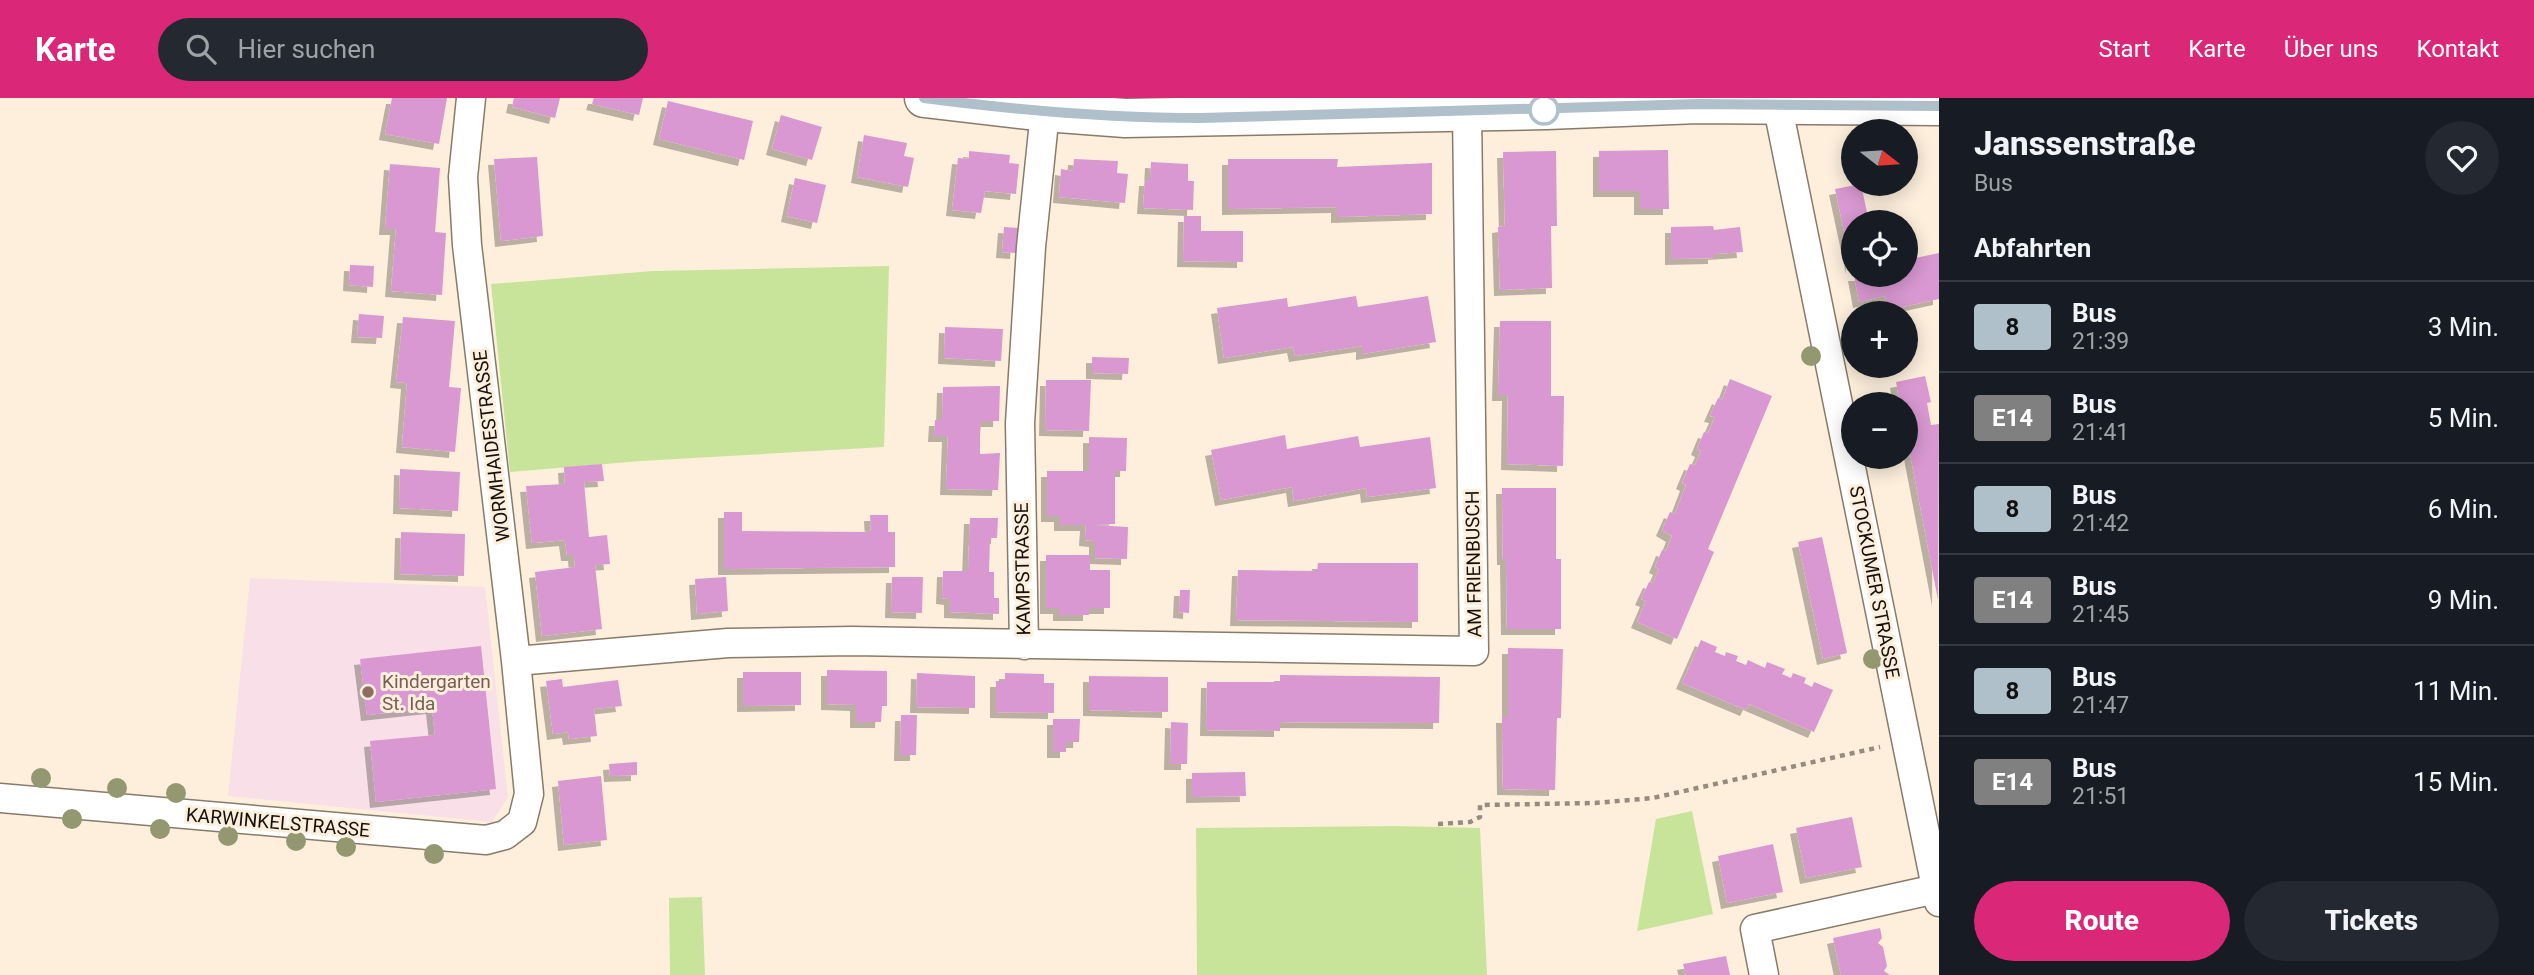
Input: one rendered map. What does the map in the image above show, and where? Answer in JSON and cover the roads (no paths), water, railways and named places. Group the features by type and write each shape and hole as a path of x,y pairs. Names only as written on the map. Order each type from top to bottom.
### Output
{"main road":[{"path":"924,98 1125,118 1777,102 1939,106"}],"street":[{"name":"WORMHAIDESTRASSE","path":"471,98 463,177 467,245 529,794"},
{"name":"STOCKUMER STRASSE","path":"1777,102 1938,895"},
{"name":"AM FRIENBUSCH","path":"1024,645 1474,651 1467,111"},
{"name":"KAMPSTRASSE","path":"516,661 728,643 852,641 1024,645 1020,423 1031,247 1045,112"},
{"name":"KARWINKELSTRASSE","path":"0,798 486,841 505,835 522,822 529,794"},
{"path":"1764,975 1755,929 1938,895"}],"place":[{"name":"Kindergarten St. Ida","path":"368,692"}]}
